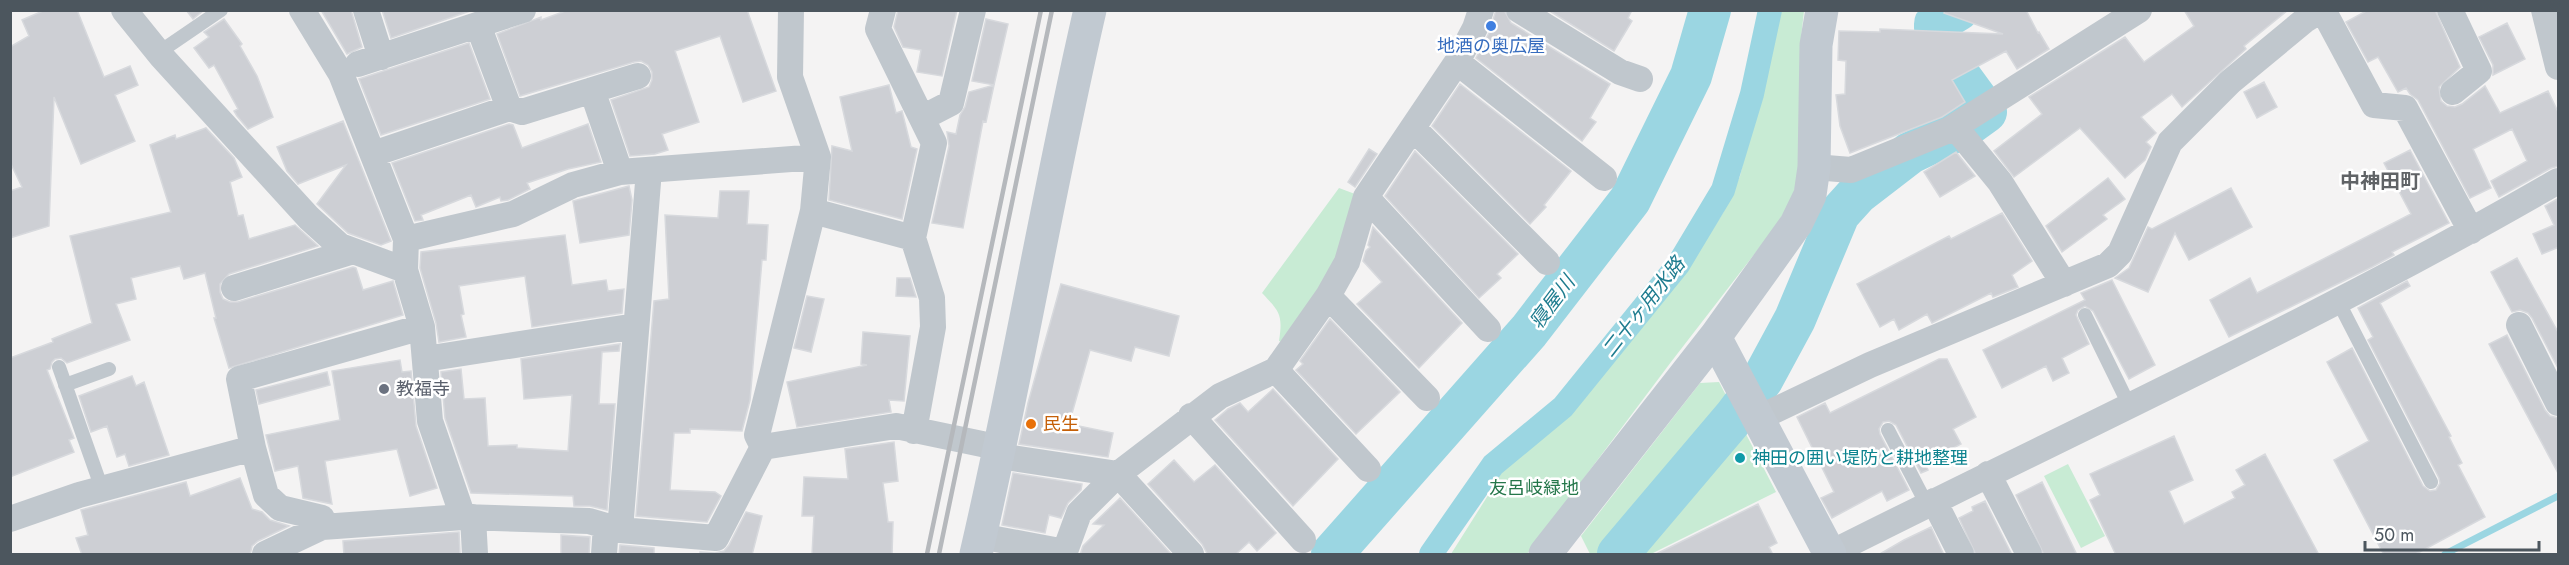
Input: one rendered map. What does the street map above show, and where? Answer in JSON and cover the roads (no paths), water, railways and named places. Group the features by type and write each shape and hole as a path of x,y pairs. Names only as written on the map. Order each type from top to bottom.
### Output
{"street":[{"path":"124,10 158,52 309,218 340,246 405,270"},
{"path":"302,10 341,74 406,239 405,270 422,327 430,421 468,517 475,555"},
{"path":"366,10 369,61 524,10"},
{"path":"763,447 757,435 813,211 818,157 790,77 791,10"},
{"path":"883,10 879,29 934,143 913,238 932,298 933,327 914,431"},
{"path":"922,118 951,103 973,10"},
{"path":"1090,10 1072,88 1000,452 978,545 1064,553 1079,513 1118,474 1220,396 1276,370 1328,296 1347,262 1366,197 1457,62 1475,28 1481,10"},
{"path":"1518,10 1620,72 1640,79"},
{"path":"1545,555 1715,337 1796,224 1810,195 1814,167 1816,45 1822,10"},
{"path":"1814,167 1851,170 1955,127 2139,10"},
{"path":"2450,10 2479,71 2453,92"},
{"path":"2544,10 2559,67"},
{"path":"1757,419 1870,365 2108,265 2120,253 2170,142 2230,82 2312,13 2374,105 2405,108 2471,231"},
{"path":"478,25 509,108"},
{"path":"1457,62 1604,178"},
{"path":"373,154 509,108 522,112 638,76"},
{"path":"592,90 620,172"},
{"path":"1955,127 2000,182 2064,284"},
{"path":"1414,129 1546,262"},
{"path":"406,239 513,214 573,185 620,172 818,157"},
{"path":"604,555 613,528 636,326 649,170"},
{"path":"1715,337 1829,554 1988,474 2130,407 2338,301 2471,231 2559,181"},
{"path":"1366,197 1488,329"},
{"path":"813,211 913,238"},
{"path":"234,288 353,251"},
{"path":"1328,296 1404,377 1427,398"},
{"path":"2519,325 2559,403"},
{"path":"425,359 636,326"},
{"path":"322,527 322,518 280,508 266,495 253,448 239,379 422,327"},
{"path":"1276,370 1368,469"},
{"path":"1191,417 1303,540"},
{"path":"763,447 896,426 1000,452 1118,474 1191,555"},
{"path":"264,555 322,527 468,517 589,521 613,528 716,538 763,447"},
{"path":"10,519 102,489 253,448"},
{"path":"1988,474 2030,555"},
{"path":"1930,503 1961,555"}],"lane":[{"path":"158,52 221,10"},
{"path":"2338,301 2431,482"},
{"path":"2085,315 2130,407"},
{"path":"59,367 102,489"},
{"path":"65,385 110,369"},
{"path":"1888,430 1930,503"}],"waterway":[{"name":"寝屋川","path":"1332,554 1529,331 1630,200 1691,76 1710,10"},
{"name":"二十ヶ用水路","path":"1431,554 1493,465 1563,407 1678,265 1723,190 1752,94 1770,10"},
{"path":"1618,554 1735,416 1762,380 1795,319 1839,214 1858,193 1910,153 1968,125 1986,112 1948,60 1935,28 1935,24 1958,10"},
{"path":"2445,554 2558,496"}],"railway":[{"path":"927,554 1041,10"},
{"path":"939,554 1052,10"}],"place":[{"name":"地酒の奥広屋","path":"1491,26"},
{"name":"教福寺","path":"384,389"},
{"name":"民生","path":"1031,424"},
{"name":"神田の囲い堤防と耕地整理","path":"1740,458"}],"district":[{"name":"中神田町","path":"2380,181"}],"park label":[{"name":"友呂岐緑地","path":"1534,488"}]}
